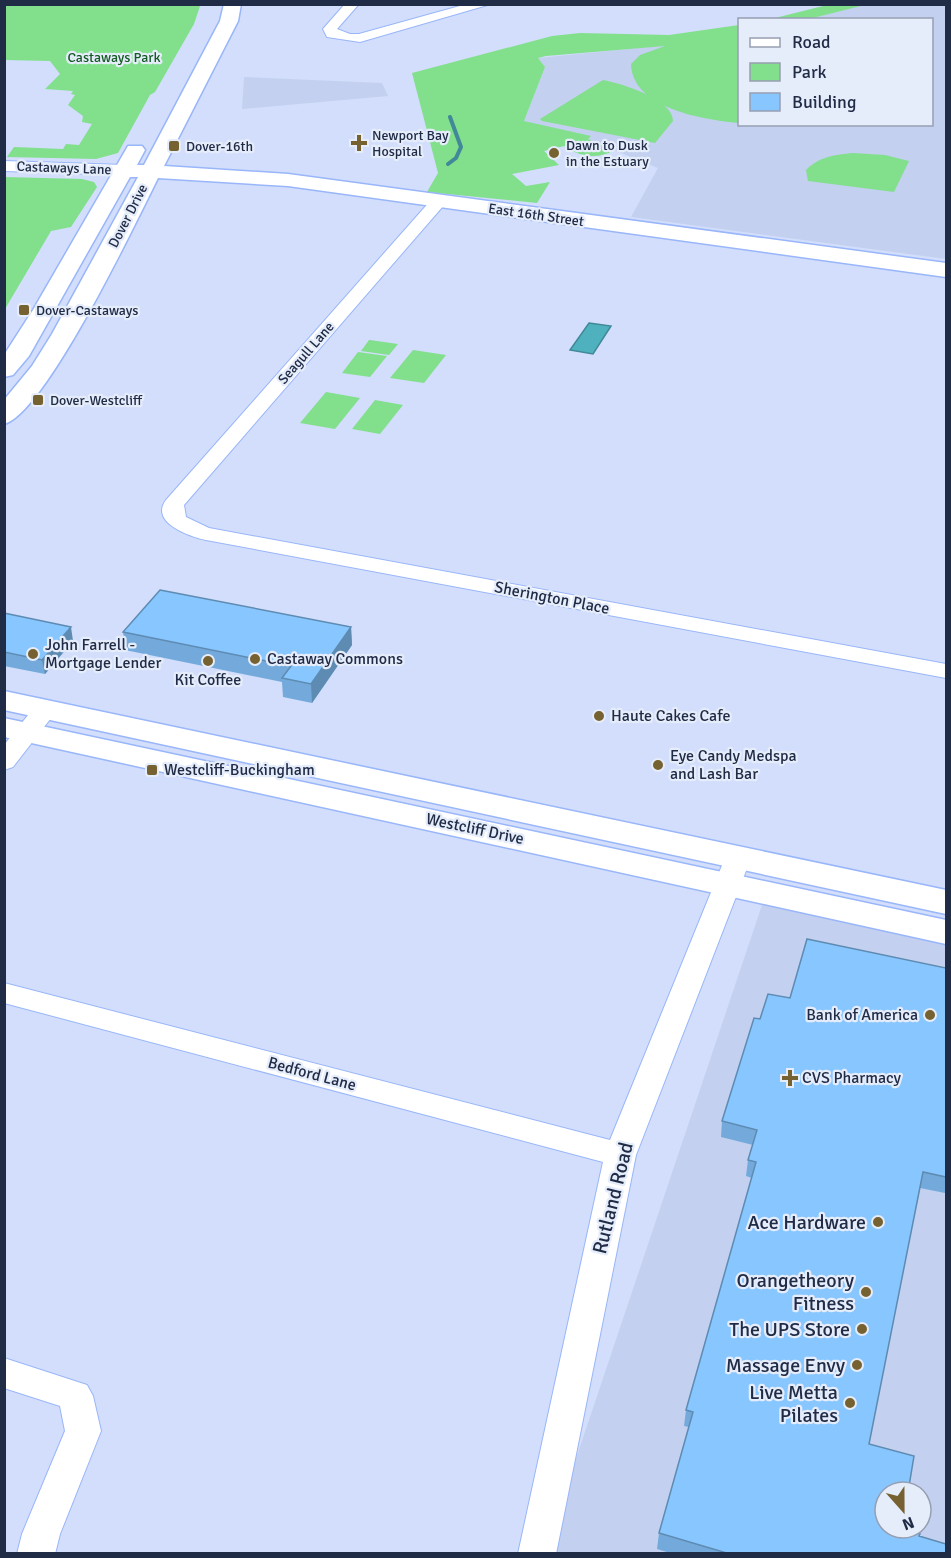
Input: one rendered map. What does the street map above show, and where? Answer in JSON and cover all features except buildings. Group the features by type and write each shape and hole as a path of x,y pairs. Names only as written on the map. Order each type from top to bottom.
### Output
{"street":[{"name":"Dover Drive","path":"4,416 27,392 52,356 109,254 229,21 233,4"},
{"path":"352,4 330,29 332,34 340,37 360,38 485,4"},
{"path":"342,15 346,21 367,27 404,26"},
{"name":"Dover Drive","path":"11,363 144,134"},
{"name":"Castaways Lane","path":"4,166 124,170"},
{"name":"East 16th Street","path":"124,170 288,180 946,270"},
{"name":"Seagull Lane","path":"173,504 438,202"},
{"path":"11,363 52,356"},
{"name":"Sherington Place","path":"173,504 173,514 180,523 191,530 206,534 946,671"},
{"name":"Westcliff Drive","path":"4,700 27,723 734,872 946,902"},
{"path":"4,762 27,723"},
{"name":"Westcliff Drive","path":"734,872 946,932"},
{"name":"Rutland Road","path":"537,1554 620,1155 734,872"},
{"name":"Bedford Lane","path":"4,993 620,1155"},
{"path":"4,1373 75,1396 83,1431 41,1534 36,1554"}],"shaded area":[{"path":"865,5 946,5 946,259 631,217 658,168 587,139 524,121 545,67 538,58 669,45 738,47 738,126 933,126 933,18 813,18"},
{"path":"244,77 382,83 388,96 242,109"},
{"path":"589,323 611,326 593,354 570,350"},
{"path":"765,896 946,941 946,1553 544,1554"}],"green space":[{"name":"Castaways Park","path":"5,4 200,4 200,6 194,24 155,92 150,95 118,153 96,159 7,157 14,147 63,149 66,144 79,145 92,124 82,122 83,116 68,105 75,95 71,94 73,91 45,89 60,74 50,61 5,60"},
{"path":"831,4 865,5 813,18 775,18"},
{"path":"738,25 738,123 691,115 657,102 644,92 635,79 631,64 640,55 665,46 546,56 538,58 545,67 524,121 591,136 588,139 615,150 595,156 582,155 564,146 544,151 559,165 512,174 526,186 550,182 537,203 427,192 438,173 412,73 552,36 580,33 669,35"},
{"path":"603,80 645,93 664,105 673,121 655,143 540,119"},
{"path":"853,153 885,155 909,161 894,192 808,181 806,170 811,165 822,159"},
{"path":"5,177 82,179 94,182 97,187 71,227 51,231 5,309"},
{"path":"369,340 398,344 389,355 361,351"},
{"path":"413,350 446,355 424,383 390,378"},
{"path":"358,352 387,356 370,377 342,373"},
{"path":"326,392 360,398 335,429 300,423"},
{"path":"375,400 403,405 380,434 352,429"}],"waterway":[{"path":"448,164 456,158 461,147 450,117"}],"place":[{"name":"Newport Bay Hospital","path":"359,143"},
{"name":"Dover-16th","path":"174,146"},
{"name":"Dawn to Dusk in the Estuary","path":"554,153"},
{"name":"Dover-Castaways","path":"24,310"},
{"name":"Dover-Westcliff","path":"38,400"},
{"name":"John Farrell - Mortgage Lender","path":"33,654"},
{"name":"Castaway Commons","path":"255,659"},
{"name":"Kit Coffee","path":"208,661"},
{"name":"Haute Cakes Cafe","path":"599,716"},
{"name":"Eye Candy Medspa and Lash Bar","path":"658,765"},
{"name":"Westcliff-Buckingham","path":"152,770"},
{"name":"Bank of America","path":"930,1015"},
{"name":"CVS Pharmacy","path":"790,1078"},
{"name":"Ace Hardware","path":"878,1222"},
{"name":"Orangetheory Fitness","path":"866,1292"},
{"name":"The UPS Store","path":"862,1329"},
{"name":"Massage Envy","path":"857,1365"},
{"name":"Live Metta Pilates","path":"850,1403"}]}
